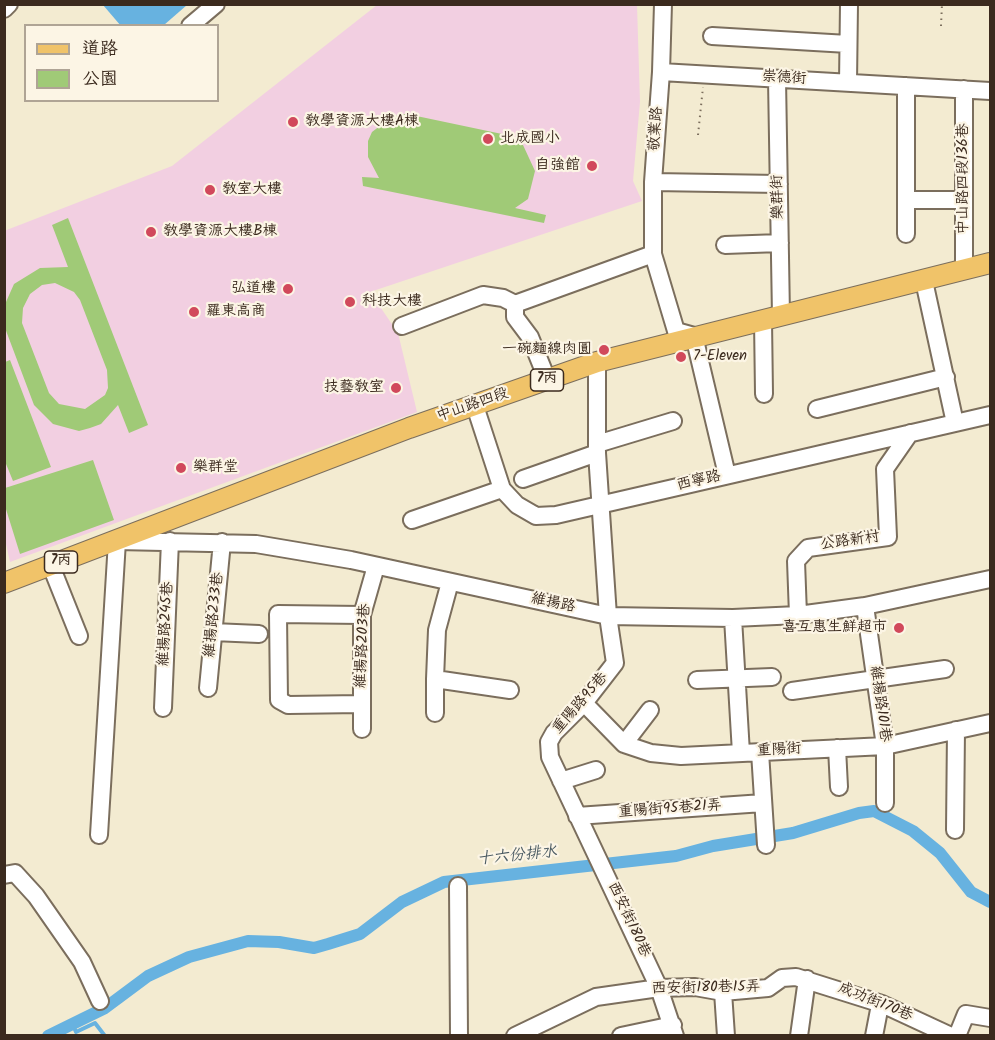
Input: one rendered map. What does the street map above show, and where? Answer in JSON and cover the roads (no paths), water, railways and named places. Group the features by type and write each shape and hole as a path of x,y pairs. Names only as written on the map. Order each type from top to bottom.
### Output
{"main road":[{"name":"中山路四段","path":"4,584 409,428 597,362 990,263"}],"street":[{"path":"4,9 9,4"},
{"path":"192,24 216,4"},
{"name":"敬業路","path":"663,4 661,72 653,182 653,254 676,331 694,336"},
{"path":"848,83 849,4"},
{"path":"712,36 848,44"},
{"name":"崇德街","path":"661,72 990,91"},
{"name":"樂群街","path":"764,394 780,243 777,78"},
{"path":"906,86 906,234"},
{"name":"中山路四段136巷","path":"964,89 964,270"},
{"path":"653,182 779,184"},
{"path":"906,200 963,200"},
{"path":"725,245 780,243"},
{"path":"402,326 483,295 503,298 515,304 653,254"},
{"path":"924,281 955,423"},
{"path":"515,304 515,317 530,337 547,379"},
{"path":"694,336 727,475"},
{"name":"重陽路95巷","path":"597,362 597,448 600,504 608,616 615,663 584,704 554,733 549,742 550,758 598,854"},
{"path":"817,410 946,377"},
{"name":"西寧路","path":"475,405 502,489 517,505 536,516 556,515 990,415"},
{"path":"523,479 597,448 673,421"},
{"name":"公路新村","path":"798,615 796,561 808,548 888,537 885,469 910,433"},
{"path":"412,520 502,489"},
{"path":"99,835 117,541"},
{"name":"維揚路","path":"117,541 256,544 376,566 608,616 733,618 798,615 865,606 990,579"},
{"name":"維揚路245巷","path":"163,708 170,541"},
{"name":"維揚路233巷","path":"208,688 222,542"},
{"path":"51,566 79,636"},
{"name":"維揚路203巷","path":"362,729 362,615 376,566"},
{"path":"435,713 437,630 450,582"},
{"name":"維揚路101巷","path":"865,606 885,746 885,803"},
{"path":"361,704 288,705 279,700 278,614 362,615"},
{"path":"733,618 741,753"},
{"path":"213,632 259,634"},
{"path":"792,692 945,669"},
{"path":"697,680 772,677"},
{"path":"435,679 510,690"},
{"name":"重陽街","path":"584,704 624,744 651,753 681,756 885,746 990,723"},
{"path":"624,744 650,710"},
{"path":"955,830 956,730"},
{"path":"837,748 839,787"},
{"path":"760,752 766,845"},
{"path":"561,781 596,770"},
{"name":"重陽街95巷21弄","path":"577,816 763,803"},
{"name":"西安街180巷","path":"598,854 660,988 674,1030"},
{"path":"4,875 15,873 36,896 82,962 100,1001"},
{"path":"458,886 459,1035"},
{"name":"西安街180巷15弄","path":"515,1035 596,997 660,988 695,987 723,992 768,988 782,978 801,978"},
{"path":"799,1035 801,978"},
{"name":"成功街170巷","path":"801,978 833,987 848,995 882,1004 951,1035"},
{"path":"723,992 726,1035"},
{"path":"874,1035 879,1010"},
{"path":"957,1035 966,1014 990,1018"},
{"path":"621,1035 674,1030"}],"water":[{"path":"187,4 165,24 119,24 103,5"}],"waterway":[{"name":"十六份排水","path":"48,1036 105,1008 148,976 189,957 248,941 279,942 314,948 328,944 360,934 402,902 444,882 676,856 713,846 793,833 859,813 874,811 913,831 940,853 971,892 990,902"},
{"path":"73,1025 76,1032 95,1023 105,1036"}],"place":[{"name":"教學資源大樓A棟","path":"293,122"},
{"name":"北成國小","path":"488,139"},
{"name":"自強館","path":"592,166"},
{"name":"教室大樓","path":"210,190"},
{"name":"教學資源大樓B棟","path":"151,232"},
{"name":"弘道樓","path":"288,289"},
{"name":"科技大樓","path":"350,302"},
{"name":"羅東高商","path":"194,312"},
{"name":"一碗麵線肉圓","path":"604,350"},
{"name":"7-Eleven","path":"681,357"},
{"name":"技藝教室","path":"396,388"},
{"name":"樂群堂","path":"181,468"},
{"name":"喜互惠生鮮超市","path":"899,628"}]}
